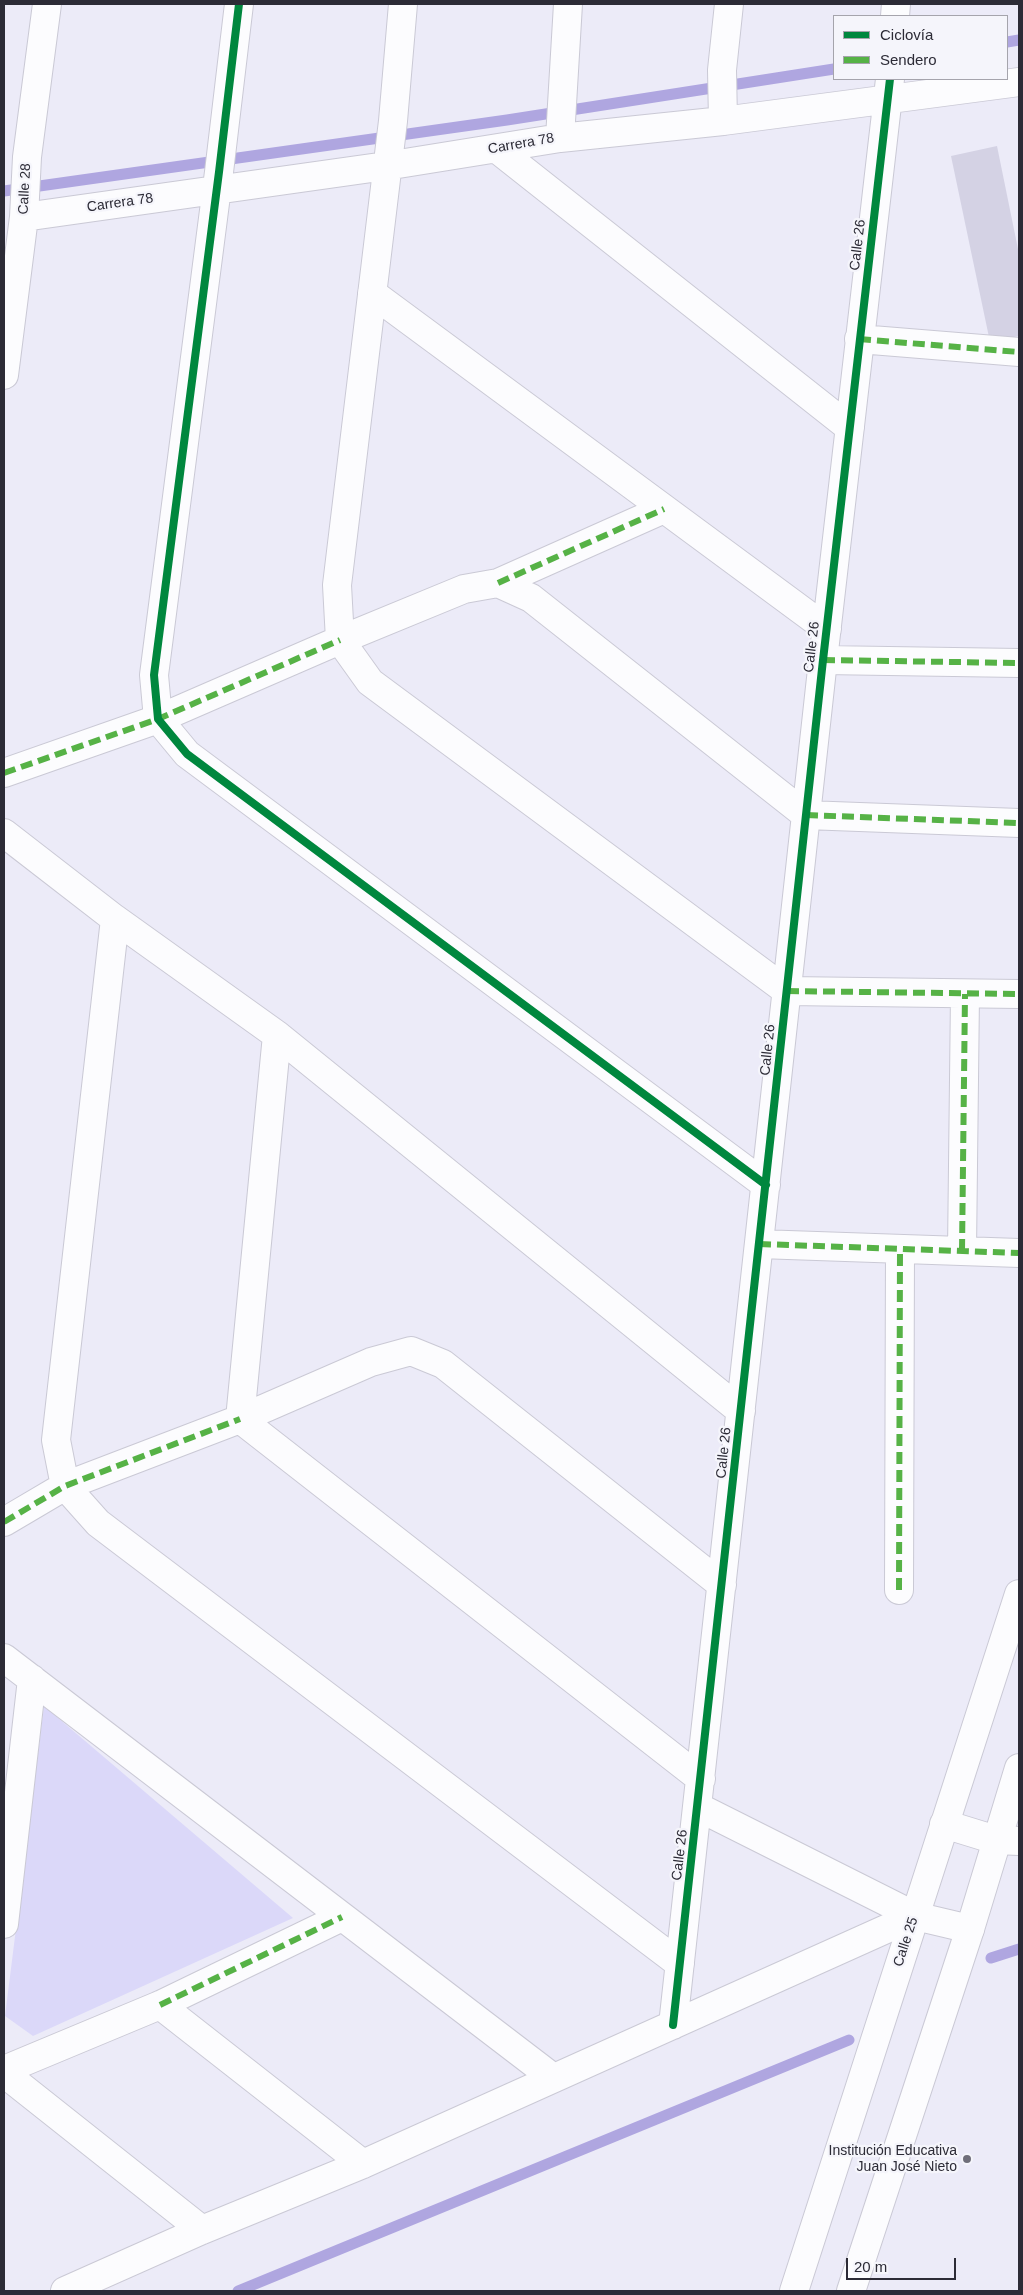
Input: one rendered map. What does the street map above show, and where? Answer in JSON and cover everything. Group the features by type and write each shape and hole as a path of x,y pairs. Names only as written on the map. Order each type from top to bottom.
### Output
{"street":[{"name":"Calle 28","path":"4,375 24,211 27,158 47,4"},
{"path":"239,4 154,675 158,719 187,754 766,1185"},
{"path":"403,4 393,121 337,585 340,640 370,682 787,991 1019,994"},
{"path":"560,131 568,4"},
{"path":"723,112 722,70 730,4"},
{"name":"Carrera 78","path":"24,211 218,181 387,160 497,149 560,131 723,112 889,89 1019,82"},
{"name":"Calle 26","path":"673,2024 823,660 889,89"},
{"path":"497,149 850,428"},
{"path":"372,293 827,629"},
{"path":"859,340 1019,352"},
{"path":"4,774 158,719 340,640 464,589 498,583 664,509"},
{"path":"498,583 531,598 806,815 1019,823"},
{"path":"823,660 1019,662"},
{"path":"4,833 115,918 277,1035 741,1411"},
{"path":"115,918 56,1440 65,1486 98,1523 680,1964"},
{"path":"962,1251 965,994"},
{"path":"240,1418 277,1035"},
{"path":"759,1244 1019,1253"},
{"path":"899,1590 900,1249"},
{"path":"4,1522 65,1486 240,1418 371,1362 411,1351 443,1364 722,1585"},
{"path":"240,1418 701,1779"},
{"name":"Calle 25","path":"794,2291 1019,1594"},
{"path":"4,1658 552,2077"},
{"path":"4,1924 32,1679"},
{"path":"851,2291 970,1929 1008,1840 1019,1768"},
{"path":"698,1807 915,1916 970,1929"},
{"path":"944,1824 1008,1840"},
{"path":"65,2291 202,2230 363,2164 552,2077 915,1916"},
{"path":"202,2230 4,2071 160,2005 342,1917"},
{"path":"160,2005 363,2164"}],"shaded area":[{"path":"44,1706 293,1918 33,2036 5,2016"}],"building":[{"path":"997,146 1019,254 1019,336 990,342 951,156"}],"waterway":[{"path":"1008,42 1019,40"},
{"path":"4,191 507,120 833,69"},
{"path":"991,1958 1019,1949"},
{"path":"238,2291 849,2040"}],"marked path":[{"path":"859,339 1019,352"},
{"path":"498,583 664,509"},
{"path":"4,773 158,719 340,640"},
{"path":"823,660 1019,663"},
{"path":"806,815 1019,823"},
{"path":"787,991 1019,994"},
{"path":"962,1251 965,994"},
{"path":"759,1244 1019,1253"},
{"path":"899,1590 900,1249"},
{"path":"4,1522 65,1486 240,1419"},
{"path":"160,2005 342,1917"}],"cycle path":[{"path":"239,4 154,675 158,719 187,754 766,1185"},
{"path":"673,2025 823,660 890,80"}],"place":[{"name":"Institución Educativa Juan José Nieto","path":"967,2159"}]}
